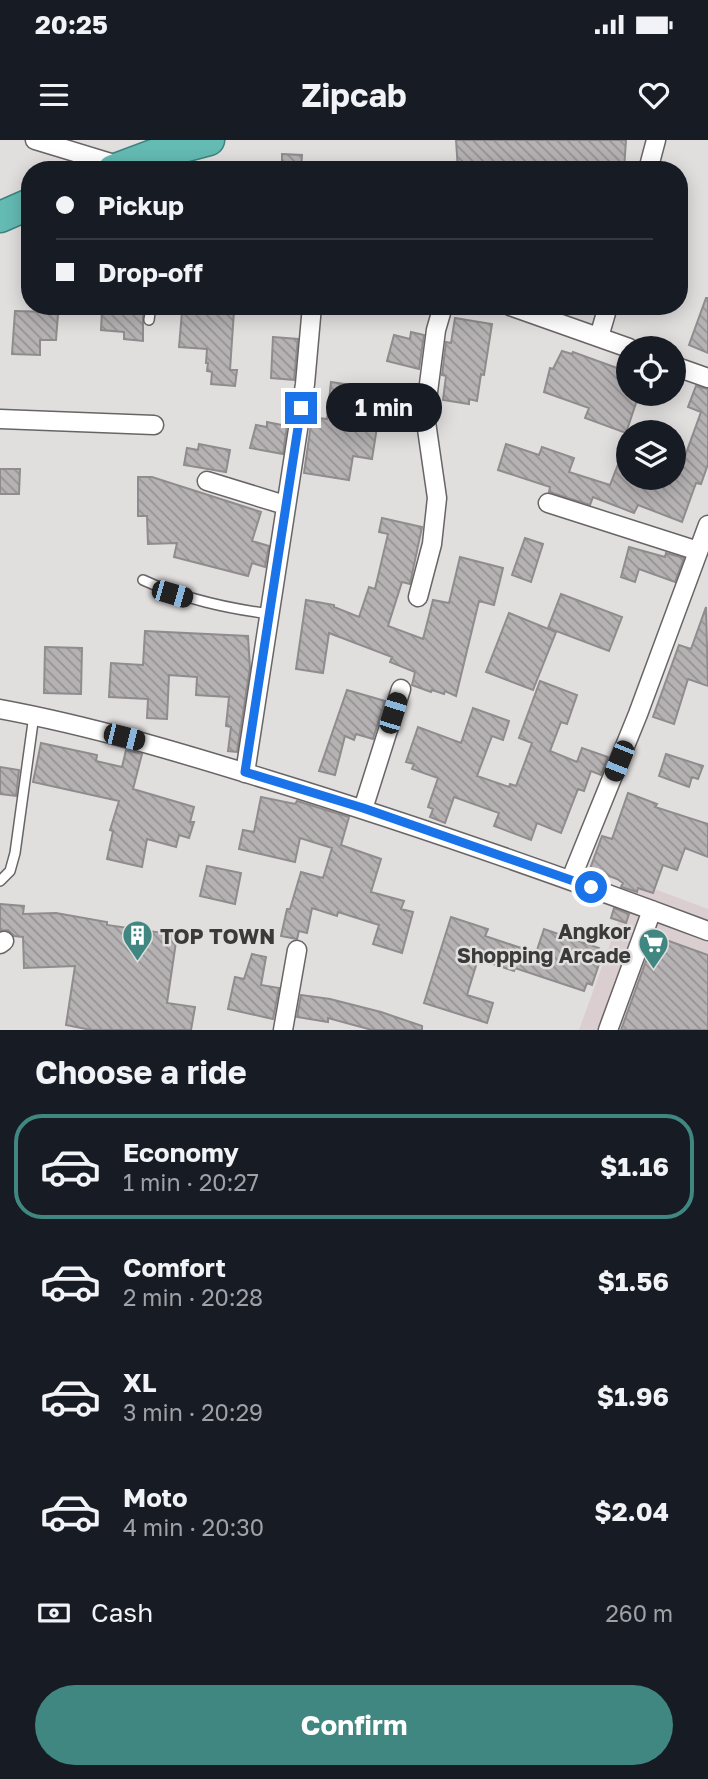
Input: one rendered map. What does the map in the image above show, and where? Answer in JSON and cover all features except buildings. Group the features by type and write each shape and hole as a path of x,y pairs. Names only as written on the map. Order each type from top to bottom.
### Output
{"highway":[{"path":"133,160 209,140"},
{"path":"0,217 21,208"}],"street":[{"path":"35,140 133,160"},
{"path":"650,161 656,140"},
{"path":"245,772 305,384 311,315"},
{"path":"418,597 432,544 437,498 425,415 440,315"},
{"path":"536,315 616,343"},
{"path":"600,337 606,315"},
{"path":"686,370 708,378"},
{"path":"0,419 154,425"},
{"path":"207,481 285,505"},
{"path":"548,503 698,551"},
{"path":"571,879 638,714 708,525"},
{"path":"363,808 401,689"},
{"path":"0,709 147,743 363,808 571,879 708,931"},
{"path":"608,1030 652,910"},
{"path":"283,1030 297,950"}],"lane":[{"path":"149,320 150,315"},
{"path":"143,580 172,594 221,607 270,614"},
{"path":"0,881 10,871 15,853 34,715"}],"shaded area":[{"name":"Angkor Shopping Arcade","path":"633,881 708,909 708,1030 579,1030"}],"place":[{"name":"TOP TOWN","path":"137,963"},
{"name":"Angkor Shopping Arcade","path":"654,970"}],"route":[{"path":"301,408 245,772 363,808 591,887"}]}
